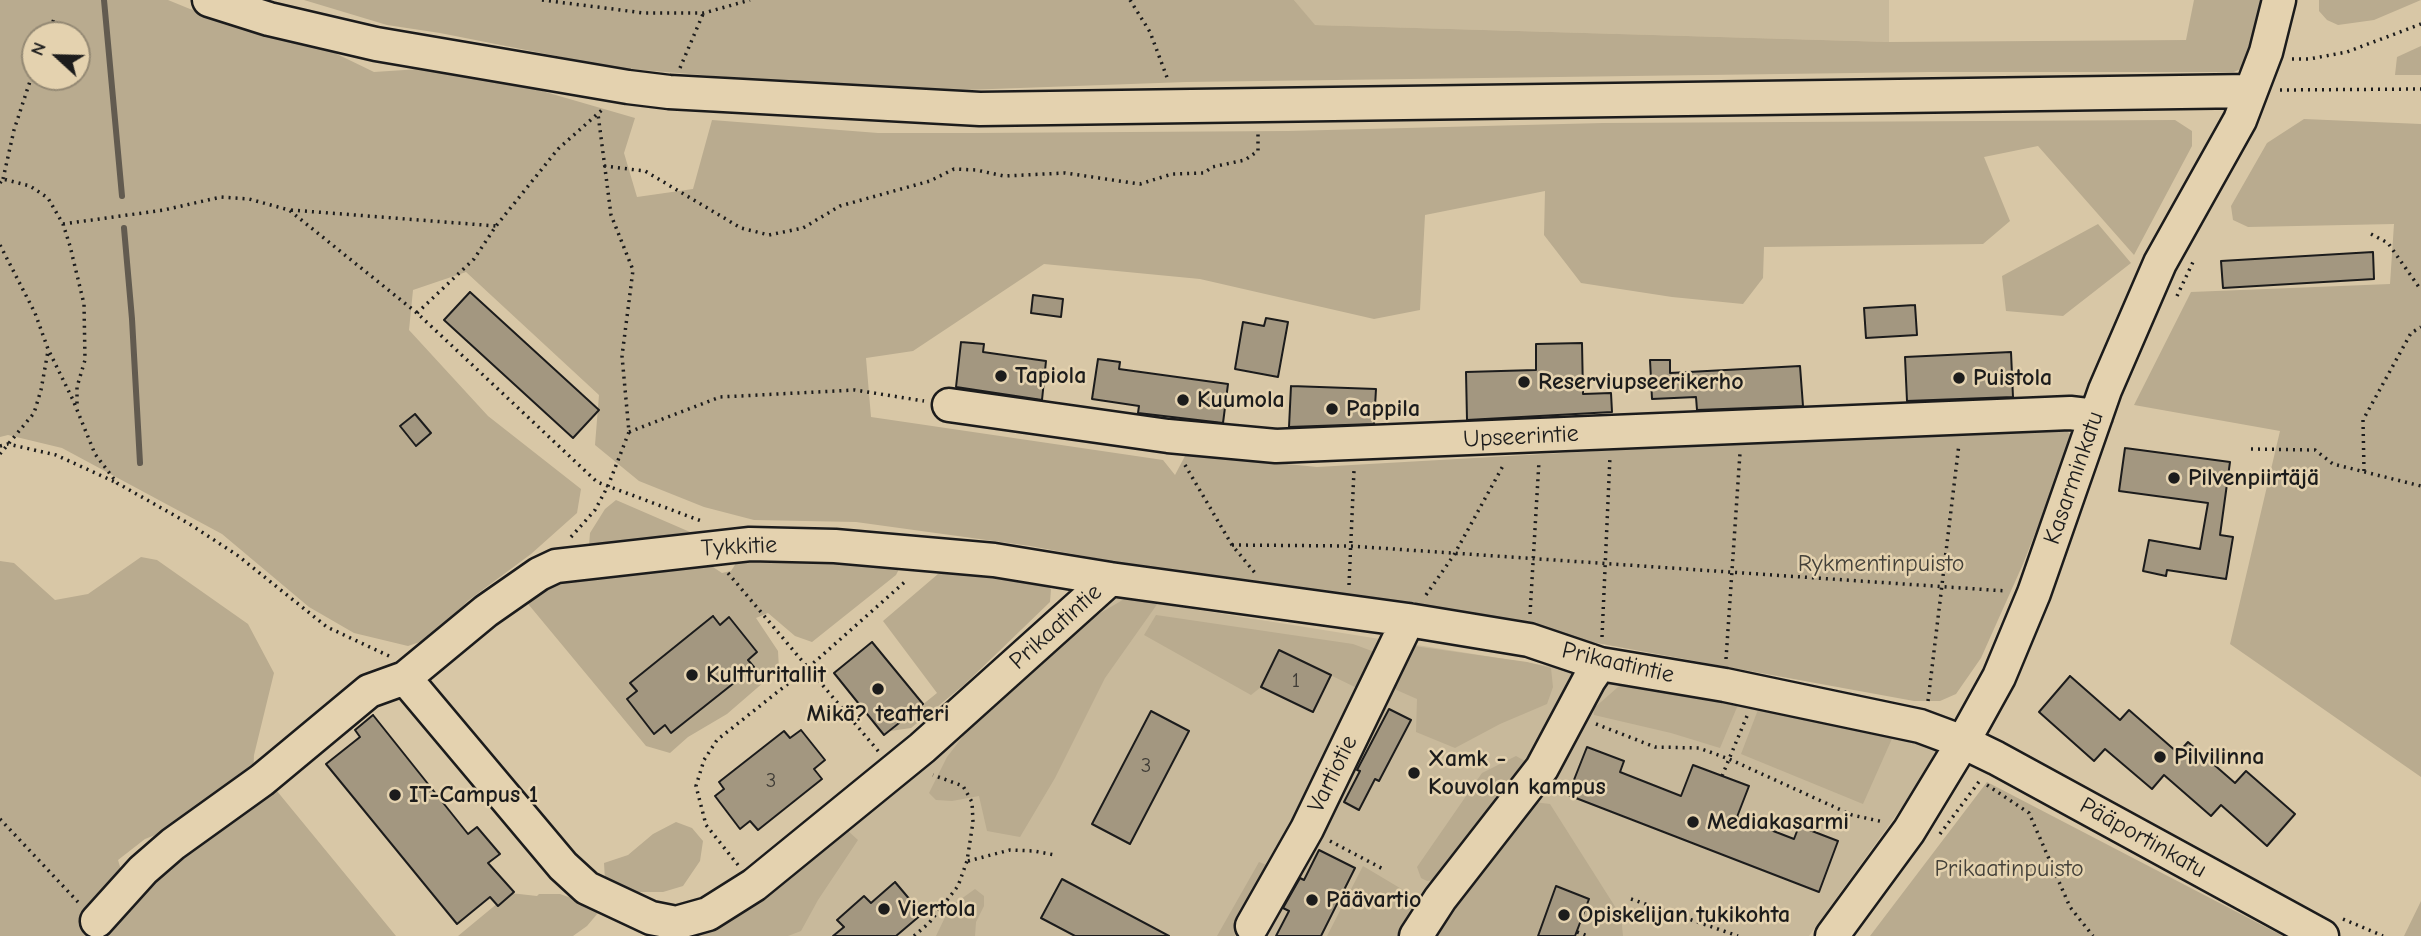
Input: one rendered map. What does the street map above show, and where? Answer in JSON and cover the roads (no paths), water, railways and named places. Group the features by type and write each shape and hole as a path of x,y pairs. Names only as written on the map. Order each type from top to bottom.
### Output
{"street":[{"path":"209,0 270,19 376,44 628,87 669,92 980,109 2269,94"},
{"name":"Kasarminkatu","path":"1832,936 1909,831 1999,677 2034,593 2096,416 2160,263 2240,120 2269,94 2266,52 2279,0"},
{"name":"Upseerintie","path":"949,405 1168,436 1276,446 2070,413 2096,416"},
{"name":"Tykkitie","path":"97,921 143,870 173,844 261,780 369,691 411,673 486,611 539,574 556,566 750,544 835,546 994,560 1110,579"},
{"name":"Prikaatintie","path":"411,673 563,866 587,888 651,918 676,923 708,914 754,885 922,748 1110,579 1348,611 1529,640 1600,664 1724,685 1920,726 1963,742"},
{"name":"Vartiotie","path":"1252,926 1307,828 1408,620"},
{"path":"1416,936 1440,899 1542,768 1600,664"},
{"name":"Pääportinkatu","path":"1963,742 2322,936"}],"waterway":[{"path":"104,0 122,196"},
{"path":"124,228 140,463"}],"place":[{"name":"Tapiola","path":"1001,376"},
{"name":"Puistola","path":"1959,378"},
{"name":"Reserviupseerikerho","path":"1524,382"},
{"name":"Kuumola","path":"1183,400"},
{"name":"Pappila","path":"1332,409"},
{"name":"Pilvenpiirtäjä","path":"2174,478"},
{"name":"Kultturitallit","path":"692,675"},
{"name":"Mikä? teatteri","path":"878,689"},
{"name":"Pilvilinna","path":"2160,757"},
{"name":"Xamk - Kouvolan kampus","path":"1414,773"},
{"name":"IT-Campus 1","path":"395,795"},
{"name":"Mediakasarmi","path":"1693,822"},
{"name":"Päävartio","path":"1312,900"},
{"name":"Viertola","path":"884,909"},
{"name":"Opiskelijan tukikohta","path":"1564,915"}],"park label":[{"name":"Rykmentinpuisto","path":"1881,564"},
{"name":"Prikaatinpuisto","path":"2009,869"}]}
